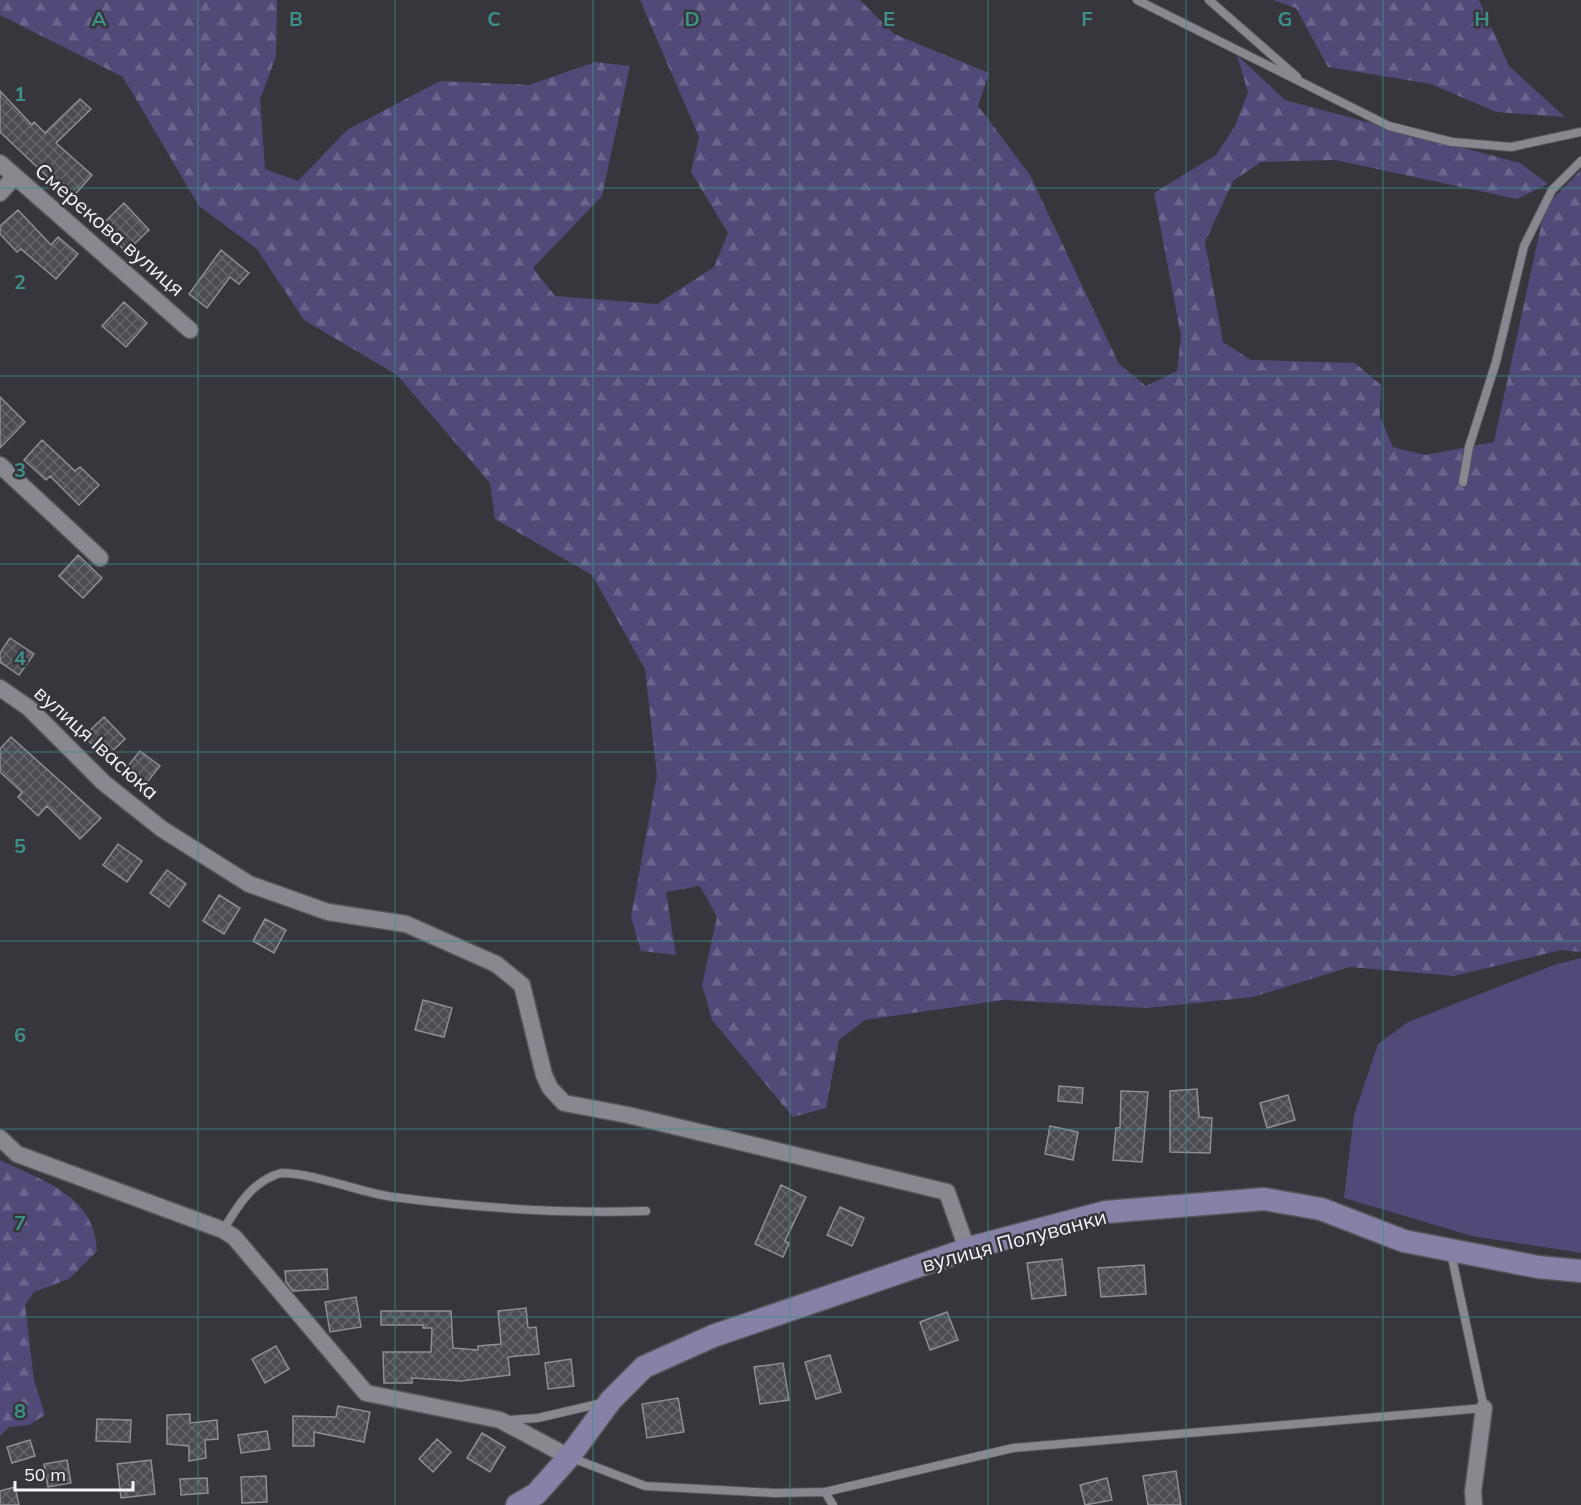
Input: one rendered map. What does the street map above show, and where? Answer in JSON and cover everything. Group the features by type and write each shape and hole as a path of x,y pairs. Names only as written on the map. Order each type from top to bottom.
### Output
{"street":[{"name":"Смерекова вулиця","path":"0,163 190,330"},
{"path":"0,193 15,176"},
{"path":"0,465 100,558"},
{"name":"вулиця Івасюка","path":"0,688 29,708 104,783 162,829 249,884 328,912 406,924 496,964 522,985 544,1075 550,1088 564,1103 628,1115 947,1192 967,1249"},
{"path":"0,1138 17,1154 223,1230 234,1237 366,1393 500,1420 569,1457"},
{"name":"вулиця Полуванки","path":"517,1505 536,1494 569,1457 611,1400 644,1367 713,1336 967,1249 1106,1212 1264,1199 1321,1209 1404,1240 1538,1267 1581,1271"},
{"path":"1474,1505 1473,1492 1484,1407"}],"lane":[{"path":"1137,0 1308,88 1389,126 1452,142 1511,147 1581,132"},
{"path":"1209,0 1308,88"},
{"path":"1463,482 1469,447 1496,362 1524,246 1552,190 1581,161"},
{"path":"223,1230 242,1200 272,1176 281,1173 291,1173 391,1196 465,1205 569,1213 646,1211"},
{"path":"569,1457 645,1486 774,1493 825,1492 1013,1448 1484,1407 1451,1250"},
{"path":"500,1420 538,1418 611,1400"},
{"path":"825,1492 833,1505"}],"green space":[{"path":"0,0 277,0 276,56 260,100 265,169 298,181 347,130 440,81 529,85 595,62 630,66 602,196 533,268 555,296 657,304 714,267 728,233 691,172 699,137 640,0 860,0 894,34 989,73 978,106 1030,175 1119,364 1146,386 1177,371 1181,336 1154,193 1216,155 1235,126 1248,92 1237,55 1285,100 1520,163 1548,184 1517,199 1335,160 1261,162 1233,181 1205,242 1223,342 1251,360 1355,363 1381,385 1380,417 1393,447 1425,455 1494,442 1545,207 1581,170 1581,952 1561,950 1454,976 1350,967 1253,997 1147,1008 1003,1000 865,1020 839,1040 826,1108 793,1117 712,1020 702,985 717,917 700,886 666,892 676,955 641,951 631,917 657,776 645,669 592,575 495,519 490,483 397,375 304,320 257,249 199,206 123,77 0,15"},
{"path":"1273,0 1479,0 1509,66 1565,117 1496,112 1431,84 1328,67 1296,8"},
{"path":"1581,958 1581,1253 1472,1236 1344,1198 1354,1115 1378,1044 1408,1022 1557,964"},
{"path":"0,1160 49,1183 77,1203 87,1216 94,1232 97,1251 69,1279 34,1292 25,1305 34,1380 45,1415 29,1425 9,1427 0,1436"}],"building":[{"path":"0,91 32,125 34,122 45,133 80,99 91,109 56,143 92,175 71,199 0,132"},
{"path":"124,203 149,230 126,252 101,226"},
{"path":"18,210 51,245 58,237 78,254 56,279 21,249 17,252 0,234 0,226"},
{"path":"221,250 249,273 239,284 230,277 207,308 189,294"},
{"path":"124,302 147,323 126,347 102,326"},
{"path":"0,397 25,422 0,448"},
{"path":"42,440 75,471 80,467 99,485 79,505 50,476 46,480 24,460"},
{"path":"78,555 102,578 83,598 59,576"},
{"path":"10,638 34,654 19,675 0,662 0,653"},
{"path":"104,717 125,739 105,758 84,736"},
{"path":"11,737 101,818 80,839 47,806 38,816 18,797 22,792 0,772 0,749"},
{"path":"140,751 160,766 144,786 124,771"},
{"path":"118,844 142,861 127,882 103,865"},
{"path":"167,870 186,884 169,907 150,893"},
{"path":"219,895 240,908 224,934 203,921"},
{"path":"265,919 286,930 274,953 253,941"},
{"path":"423,1000 452,1008 444,1037 415,1030"},
{"path":"1059,1086 1083,1088 1082,1103 1058,1101"},
{"path":"1197,1089 1199,1117 1212,1118 1210,1153 1170,1152 1170,1091"},
{"path":"1121,1091 1148,1092 1142,1162 1113,1160 1116,1128 1120,1128"},
{"path":"1288,1095 1295,1120 1267,1128 1260,1103"},
{"path":"1050,1126 1078,1132 1073,1160 1045,1154"},
{"path":"781,1185 806,1197 785,1241 789,1243 783,1257 755,1244"},
{"path":"840,1207 864,1218 852,1246 827,1235"},
{"path":"1062,1259 1066,1295 1032,1299 1027,1263"},
{"path":"1144,1265 1146,1294 1101,1297 1098,1268"},
{"path":"327,1269 328,1289 293,1291 286,1282 285,1271"},
{"path":"356,1297 361,1327 330,1332 325,1302"},
{"path":"526,1308 528,1328 536,1327 539,1354 508,1357 510,1375 461,1381 412,1378 412,1383 384,1383 383,1352 431,1352 432,1328 423,1328 423,1325 381,1325 381,1311 451,1311 453,1348 478,1350 478,1346 501,1344 498,1311"},
{"path":"947,1312 958,1340 930,1350 920,1322"},
{"path":"276,1346 289,1369 265,1383 252,1359"},
{"path":"830,1355 841,1392 816,1399 805,1362"},
{"path":"571,1359 574,1386 548,1389 545,1363"},
{"path":"783,1363 789,1400 760,1404 754,1367"},
{"path":"678,1398 684,1432 647,1438 642,1404"},
{"path":"338,1406 370,1412 364,1442 314,1432 314,1446 293,1446 293,1416 336,1417"},
{"path":"190,1414 190,1423 217,1420 218,1439 205,1440 206,1458 189,1461 189,1446 167,1444 167,1415"},
{"path":"97,1419 131,1420 130,1442 96,1441"},
{"path":"267,1431 270,1449 241,1453 238,1435"},
{"path":"482,1433 505,1447 490,1472 467,1458"},
{"path":"437,1439 451,1452 433,1472 419,1459"},
{"path":"30,1440 35,1456 12,1463 7,1447"},
{"path":"67,1460 71,1483 48,1487 44,1464"},
{"path":"151,1460 155,1494 121,1498 117,1464"},
{"path":"1176,1471 1181,1505 1148,1505 1143,1476"},
{"path":"266,1476 267,1502 242,1503 241,1477"},
{"path":"207,1478 208,1493 181,1495 180,1479"},
{"path":"1107,1478 1112,1500 1085,1505 1080,1485"},
{"path":"15,1487 19,1505 0,1505 0,1491"}]}
